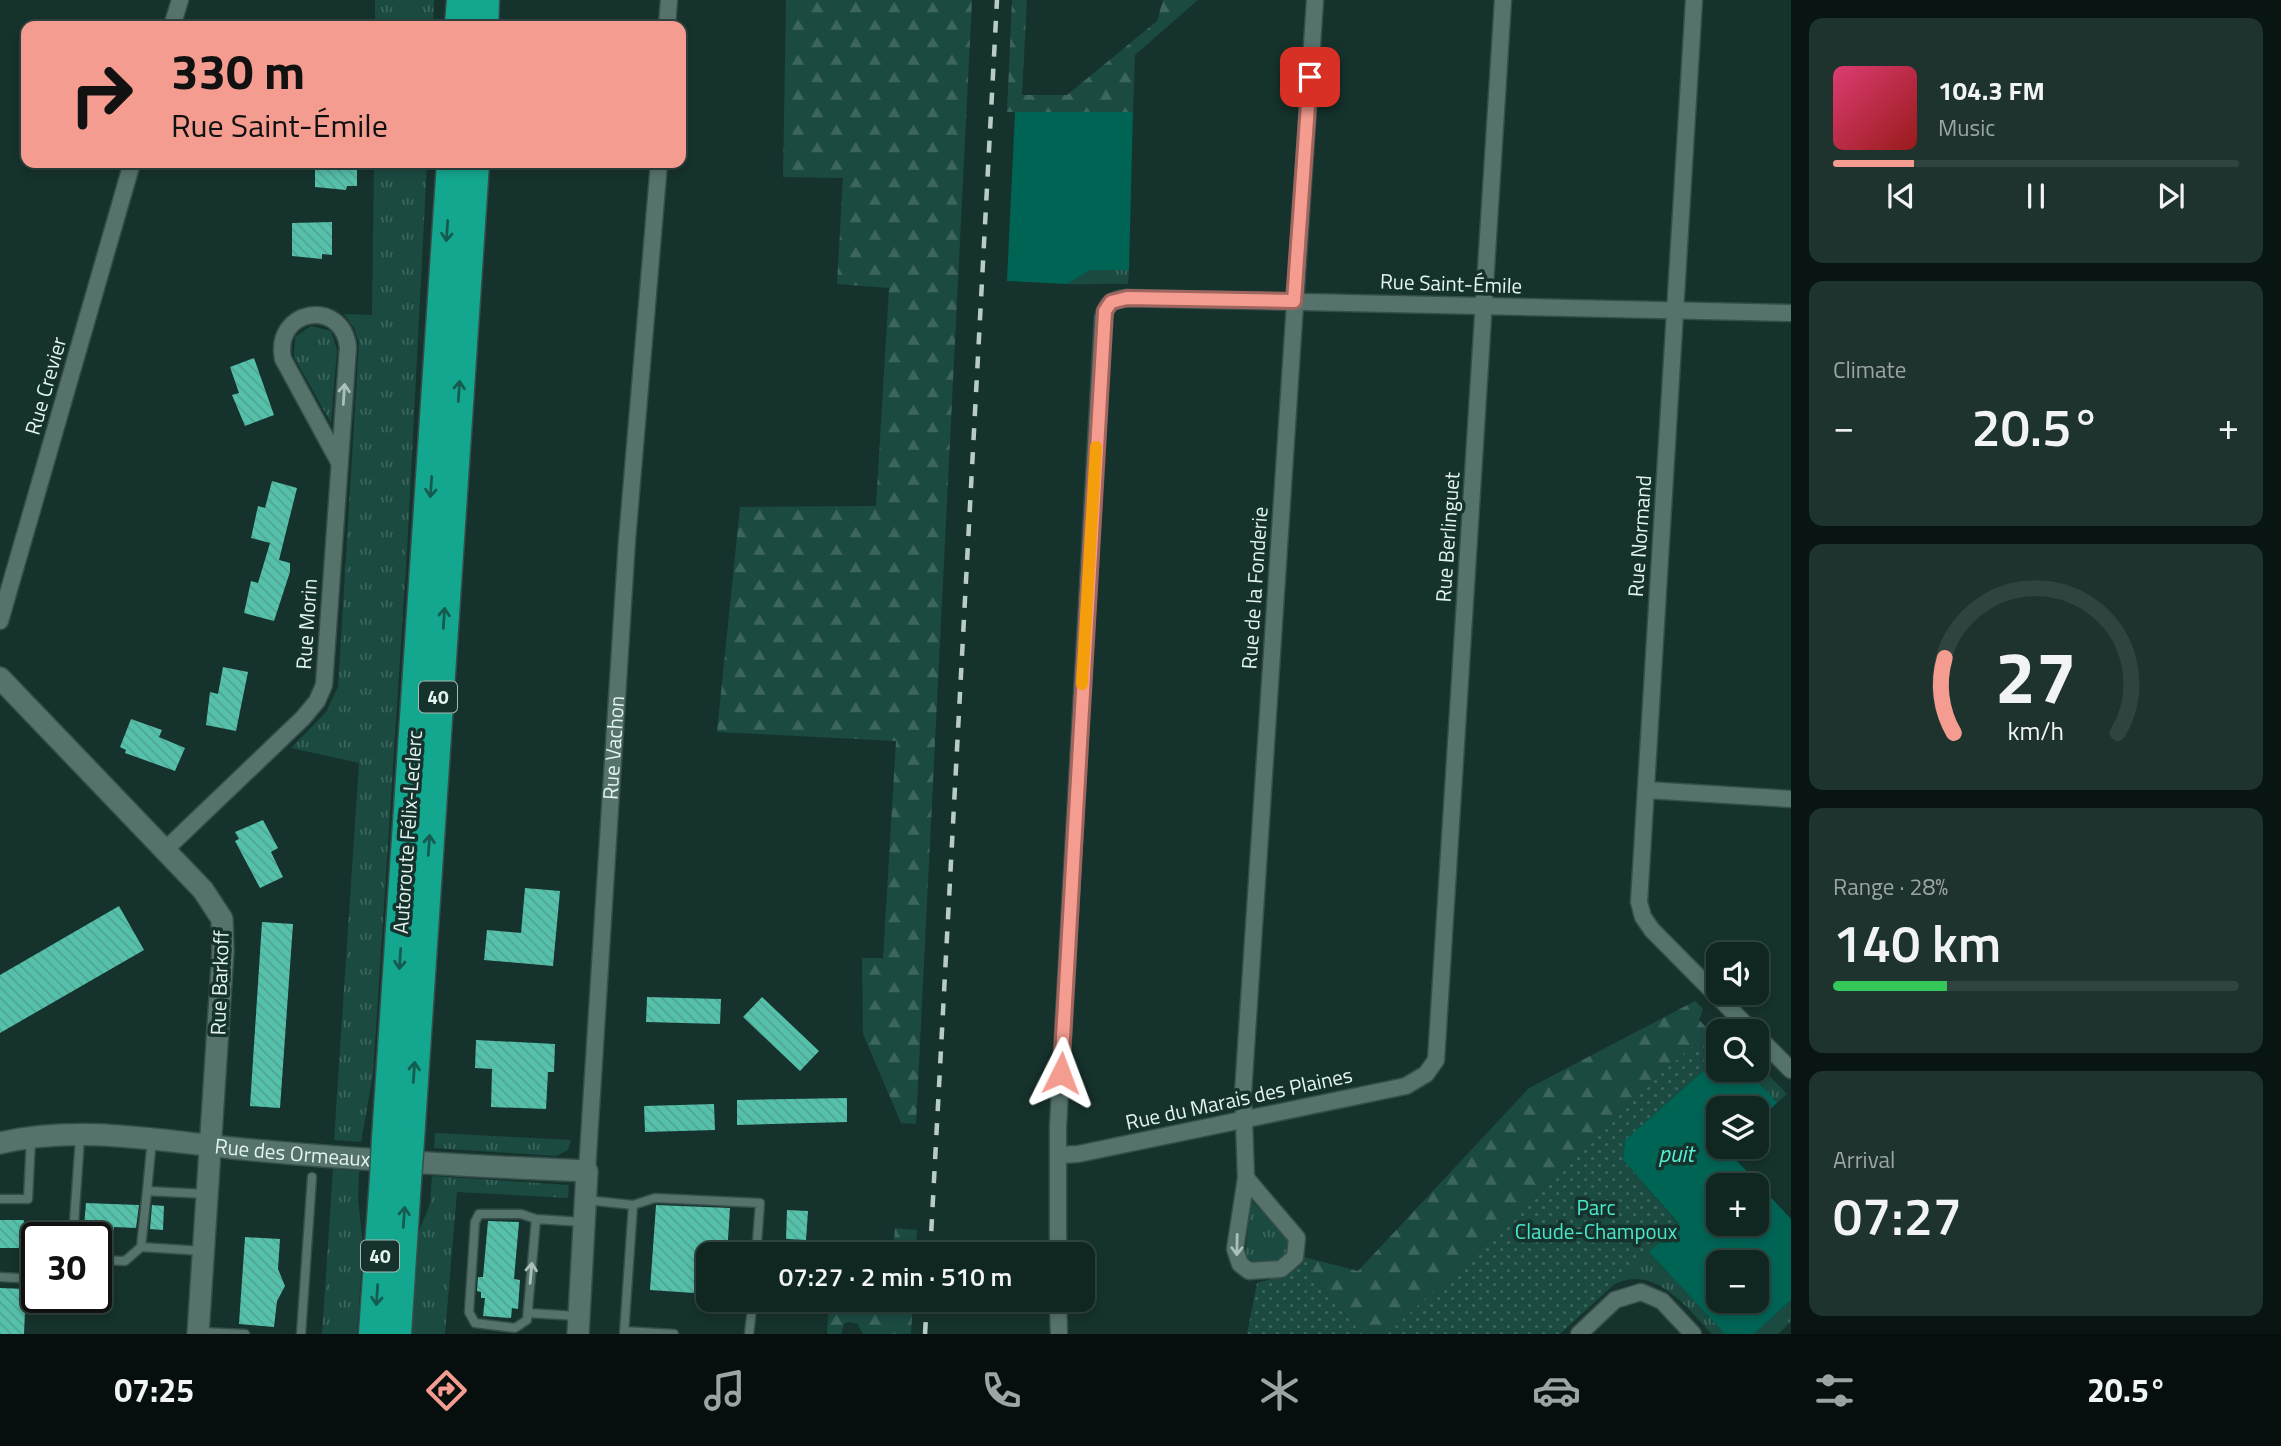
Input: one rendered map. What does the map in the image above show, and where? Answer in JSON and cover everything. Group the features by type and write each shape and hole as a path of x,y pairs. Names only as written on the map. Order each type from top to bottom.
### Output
{"highway":[{"name":"Autoroute Félix-Leclerc","path":"396,1334 396,1179 452,168"},
{"name":"Autoroute Félix-Leclerc","path":"398,1140 474,168"},
{"name":"Autoroute Félix-Leclerc","path":"374,1334 396,1179"}],"street":[{"path":"174,21 180,0"},
{"path":"667,21 668,0"},
{"name":"Rue de la Fonderie","path":"1246,1178 1297,1238 1295,1257 1282,1269 1252,1272 1243,1267 1236,1257 1235,1245 1246,1178 1243,1119 1315,0"},
{"name":"Rue Berlinguet","path":"1426,1074 1437,1055 1503,0"},
{"name":"Rue Normand","path":"1694,0 1638,889 1643,917 1670,949 1740,1019"},
{"name":"Rue Crevier","path":"0,621 131,168"},
{"name":"Rue Vachon","path":"578,1325 627,540 659,168"},
{"name":"Rue Saint-Émile","path":"1059,1155 1103,318 1111,302 1127,298 1791,313"},
{"name":"Rue Morin","path":"165,850 303,718 322,691 339,462 347,341 344,332 334,320 313,315 289,327 283,336 282,353 292,380 339,462"},
{"name":"Rue Barkoff","path":"0,679 165,850 215,905 223,923 198,1333"},
{"path":"1646,790 1791,799"},
{"path":"1769,1048 1791,1070"},
{"name":"Rue du Marais des Plaines","path":"1059,1155 1078,1154 1406,1086 1426,1074"},
{"name":"Rue des Ormeaux","path":"0,1143 80,1135 152,1137 210,1144 587,1171"},
{"path":"1058,1242 1059,1155"},
{"path":"1579,1334 1615,1300 1641,1292 1662,1301 1693,1334"},
{"path":"1058,1312 1059,1334"}],"lane":[{"path":"74,1222 80,1135"},
{"path":"112,1261 125,1261 141,1247 152,1137"},
{"path":"0,1199 28,1199 31,1138"},
{"path":"301,1334 312,1177"},
{"path":"147,1191 206,1194"},
{"path":"536,1219 527,1320 515,1328 478,1325 471,1318 475,1222 477,1216 485,1212 521,1213 536,1219 633,1205 655,1198 760,1203 757,1242"},
{"path":"633,1205 624,1332 674,1334"},
{"path":"141,1247 203,1251"},
{"path":"0,1277 21,1278"},
{"path":"750,1334 752,1312"},
{"path":"528,1313 578,1325"},
{"path":"198,1333 245,1334"}],"green space":[{"path":"375,0 434,0 433,21 375,21"},
{"path":"786,0 972,0 916,1124 901,1123 863,1034 862,958 883,958 896,741 717,732 740,507 876,506 889,288 837,284 843,178 783,177"},
{"path":"1012,0 1027,0 1022,95 1067,95 1157,21 1163,0 1198,0 1135,55 1133,112 1007,112"},
{"path":"374,168 427,168 407,551 373,1074 361,1142 334,1140 359,763 291,748 326,712 338,687 359,343 354,328 344,314 372,315"},
{"path":"1091,270 1129,270 1128,284 1067,284"},
{"path":"311,326 331,331 337,350 331,423 294,357 295,337"},
{"path":"1695,1001 1703,1009 1699,1020 1706,1027 1706,1035 1594,1133 1541,1191 1387,1334 1362,1334 1322,1288 1304,1257 1358,1271 1529,1088"},
{"name":"Parc Claude-Champoux","path":"1706,1034 1706,1069 1625,1140 1623,1160 1679,1225 1560,1334 1387,1334 1541,1191 1593,1133"},
{"path":"1769,1075 1787,1094 1777,1103 1758,1082 1769,1082"},
{"path":"435,1133 571,1140 568,1150 556,1156 434,1148"},
{"path":"333,1169 359,1171 358,1200 363,1245 357,1334 322,1334"},
{"path":"432,1176 569,1185 568,1198 457,1192 445,1334 412,1334 419,1231 430,1204"},
{"path":"1251,1200 1289,1240 1286,1252 1280,1259 1258,1264 1245,1257"},
{"path":"895,1228 917,1230 916,1242 894,1242"},
{"path":"1649,1252 1725,1334 1712,1334 1679,1299 1653,1282 1639,1279 1624,1281 1608,1288"},
{"path":"1304,1257 1322,1288 1362,1334 1247,1334 1257,1283 1285,1275"},
{"path":"1791,1300 1791,1321 1778,1334 1754,1334"},
{"path":"912,1312 911,1334 863,1334 858,1324 849,1322 844,1324 841,1334 827,1334 828,1314"}],"water":[{"path":"1015,112 1133,112 1129,270 1091,270 1067,284 1007,281"},
{"name":"puit","path":"1706,1069 1706,1082 1758,1082 1777,1103 1769,1110 1769,1096 1706,1096 1706,1159 1735,1159 1748,1173 1706,1173 1706,1236 1769,1236 1769,1195 1791,1219 1791,1300 1754,1334 1725,1334 1649,1252 1679,1224 1623,1160 1625,1140"}],"building":[{"path":"315,168 357,168 357,186 347,186 346,190 315,187"},
{"path":"332,222 332,255 322,254 322,259 292,256 292,223"},
{"path":"254,358 274,415 245,426 232,395 239,393 230,367"},
{"path":"272,481 297,488 279,560 290,563 290,572 274,621 244,613 251,581 258,583 270,543 251,538 258,506 265,508"},
{"path":"223,667 248,672 236,731 206,725 210,692 218,694"},
{"path":"131,719 162,730 159,737 185,748 175,771 125,753 126,750 120,747"},
{"path":"263,820 278,848 271,852 283,877 260,888 235,841 239,839 235,832"},
{"path":"525,888 560,891 553,966 484,960 487,930 521,933"},
{"path":"119,906 144,950 0,1033 0,975"},
{"path":"262,922 293,924 280,1108 250,1106"},
{"path":"647,997 721,999 720,1024 646,1022"},
{"path":"762,997 819,1051 800,1071 743,1017"},
{"path":"476,1040 555,1044 554,1072 548,1072 546,1109 491,1107 492,1069 475,1068"},
{"path":"847,1098 847,1122 737,1125 737,1100"},
{"path":"714,1104 715,1130 645,1132 644,1106"},
{"path":"86,1203 139,1205 136,1228 114,1227 112,1251 112,1222 84,1222"},
{"path":"152,1205 164,1206 163,1230 150,1229"},
{"path":"656,1205 730,1208 728,1242 696,1242 696,1293 650,1290"},
{"path":"787,1210 808,1211 806,1240 786,1239"},
{"path":"0,1220 24,1220 21,1222 21,1248 0,1248"},
{"path":"488,1221 519,1222 514,1279 520,1280 518,1309 512,1308 511,1318 483,1316 485,1298 481,1298 481,1292 477,1291 478,1277 483,1277"},
{"path":"245,1237 280,1239 278,1269 285,1286 277,1301 274,1327 239,1324"},
{"path":"0,1288 21,1289 21,1313 25,1313 24,1334 0,1334"}],"railway":[{"path":"931,1242 997,0"},
{"path":"925,1334 926,1312"}],"slow traffic":[{"path":"1082,684 1096,447"}],"route":[{"path":"1061,1073 1103,318 1111,302 1127,298 1294,301 1310,77"}]}
